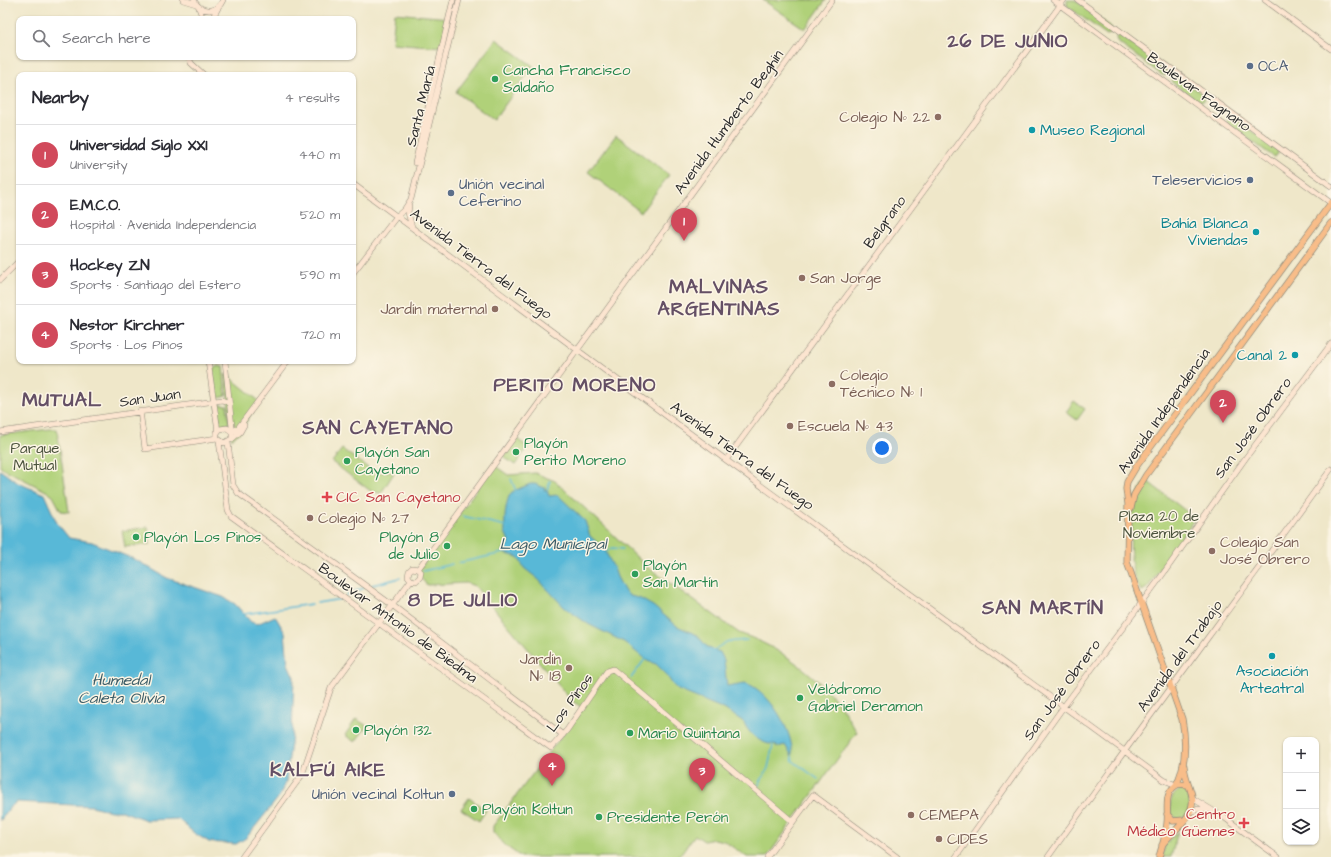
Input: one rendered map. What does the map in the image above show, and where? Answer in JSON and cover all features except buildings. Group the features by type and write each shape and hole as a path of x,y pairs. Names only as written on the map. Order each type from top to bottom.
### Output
{"main road":[{"name":"Avenida Independencia","path":"1128,522 1127,482 1136,467 1331,203"},
{"name":"Avenida Independencia","path":"1128,522 1132,500 1139,487 1331,223"},
{"path":"1126,490 1131,493 1139,487"},
{"path":"1128,522 1127,558 1132,580 1182,719 1185,741 1184,756 1181,774 1176,785"},
{"path":"1162,845 1184,820 1190,812 1193,804 1188,785 1184,756"},
{"path":"1159,857 1167,822 1168,797 1171,789 1182,783 1188,785"},
{"path":"1167,814 1173,821 1184,820"}],"street":[{"path":"183,0 196,3 206,10 218,7"},
{"name":"Santa María","path":"356,269 398,215 408,196 453,0"},
{"name":"Santa María","path":"398,215 404,210 411,199 459,0"},
{"name":"Avenida Humberto Beghin","path":"418,569 832,0"},
{"name":"Boulevar Fagnano","path":"1053,0 1331,203"},
{"name":"Belgrano","path":"726,460 1064,0"},
{"name":"Boulevar Fagnano","path":"1078,0 1331,186"},
{"path":"1265,0 1331,49"},
{"path":"214,16 223,1"},
{"path":"196,3 202,16"},
{"path":"190,60 191,63 201,72"},
{"name":"Avenida Tierra del Fuego","path":"356,186 398,215 412,228 1001,661 1164,780 1176,785"},
{"path":"411,199 408,213 412,228"},
{"path":"0,280 16,265"},
{"name":"San José Obrero","path":"956,857 1064,706 1331,344"},
{"path":"208,364 218,438"},
{"path":"225,364 232,427 230,441"},
{"path":"218,438 222,428 231,431 238,428 286,364"},
{"name":"San Juan","path":"0,432 140,411 214,402 225,401 230,405"},
{"path":"140,411 145,448 218,438 230,441"},
{"path":"230,441 240,432 248,415"},
{"name":"Boulevar Antonio de Biedma","path":"218,438 228,510 231,516 551,748"},
{"name":"Boulevar Antonio de Biedma","path":"230,441 234,485 238,493 392,605 563,735"},
{"name":"Avenida del Trabajo","path":"1048,857 1126,752 1171,685 1218,626 1331,469"},
{"name":"Avenida Humberto Beghin","path":"411,580 408,576 409,571 412,568 418,569"},
{"name":"Avenida Humberto Beghin","path":"411,580 416,581 420,577 420,572 418,569"},
{"name":"Avenida Humberto Beghin","path":"242,857 304,772 331,688 411,580"},
{"name":"Los Pinos","path":"551,748 563,735 607,672 611,669 616,671 793,822"},
{"path":"1164,780 1168,786 1168,797"},
{"path":"767,857 813,795 897,857"},
{"path":"1192,798 1213,810 1278,857"},
{"path":"1190,812 1198,809 1213,810"}],"green space":[{"path":"763,0 826,0 805,29"},
{"path":"1067,0 1075,0 1111,27 1112,33 1107,35 1067,6"},
{"path":"395,13 449,18 442,47 392,43"},
{"path":"1119,35 1167,68 1166,75 1162,75 1117,42 1116,37"},
{"name":"Cancha Francisco Saldaño","path":"496,39 533,66 494,120 456,92"},
{"path":"1176,75 1204,95 1205,100 1199,102 1173,83 1172,78"},
{"path":"1231,116 1278,150 1278,154 1274,157 1228,124 1226,120"},
{"path":"616,135 669,175 641,212 588,172"},
{"path":"219,366 223,367 226,396 219,398 216,397 212,369"},
{"path":"226,374 259,401 240,432 232,439"},
{"path":"1074,401 1085,409 1077,420 1066,412"},
{"path":"217,405 227,405 229,424 220,426"},
{"name":"Parque Mutual","path":"57,429 69,512 61,511 53,496 46,491 0,467 0,435"},
{"name":"Playón Perito Moreno","path":"517,439 528,447 515,465 504,457"},
{"path":"342,449 375,473 389,471 394,473 381,493 372,492 332,462"},
{"path":"494,465 508,475 535,473 555,481 646,566 739,633 766,644 791,660 815,678 841,707 857,732 767,857 747,857 724,841 714,839 704,841 695,835 678,857 521,857 506,846 493,832 493,826 583,708 572,701 475,586 466,583 427,585 420,577 419,570"},
{"name":"Plaza 20 de Noviembre","path":"1147,481 1195,518 1148,587 1142,591 1136,583 1133,569 1131,536 1132,518 1136,502 1141,489"},
{"name":"Playón Los Pinos","path":"148,527 150,544 125,547 122,531"},
{"name":"Playón 132","path":"356,719 367,726 355,742 345,735"},
{"path":"1180,790 1185,791 1190,803 1186,815 1178,819 1171,814 1170,803 1172,797"},
{"name":"Playón Koltun","path":"469,798 486,810 479,821 461,809"},
{"path":"1178,831 1171,857 1162,857 1165,845"}],"water":[{"name":"Humedal Caleta Olivia","path":"0,470 18,483 44,494 57,523 69,538 92,542 136,560 167,578 223,597 235,604 251,622 257,624 275,616 285,633 288,664 294,677 292,735 286,781 279,797 246,838 236,844 209,842 194,833 178,819 146,820 122,811 111,811 92,806 17,802 10,807 0,821"},
{"name":"Lago Municipal","path":"530,484 535,484 545,488 544,490 547,490 549,496 558,495 585,521 590,536 604,549 625,592 630,596 639,598 653,606 677,626 697,635 708,648 720,652 724,660 727,686 745,683 754,687 771,703 785,724 792,747 792,756 785,745 777,747 775,744 766,743 756,738 748,730 744,722 724,709 678,690 656,664 647,661 624,642 588,624 564,607 538,579 524,568 518,557 503,553 502,550 509,544 505,532 508,500 512,492"}],"waterway":[{"path":"511,479 516,491"},
{"path":"547,490 550,481"},
{"path":"462,516 506,526"},
{"path":"606,552 612,548 623,549"},
{"path":"458,563 503,553"},
{"path":"423,571 452,564"},
{"path":"372,585 400,578"},
{"path":"346,595 364,588"},
{"path":"317,603 341,599"},
{"path":"244,614 312,604"},
{"path":"714,650 726,642 747,640"},
{"path":"631,678 645,659"},
{"path":"758,786 768,768 773,745"},
{"path":"792,756 793,761 818,779"}],"place":[{"name":"OCA","path":"1250,66"},
{"name":"Cancha Francisco Saldaño","path":"495,79"},
{"name":"Colegio Nº 22","path":"938,117"},
{"name":"Museo Regional","path":"1032,130"},
{"name":"Teleservicios","path":"1250,180"},
{"name":"Unión vecinal Ceferino","path":"451,193"},
{"name":"Bahía Blanca Viviendas","path":"1256,232"},
{"name":"Universidad Siglo XXI","path":"684,241"},
{"name":"San Jorge","path":"802,278"},
{"name":"Jardín maternal","path":"495,309"},
{"name":"Canal 2","path":"1295,355"},
{"name":"Colegio Técnico Nº 1","path":"832,384"},
{"name":"E.M.C.O.","path":"1223,423"},
{"name":"Escuela Nº 43","path":"790,426"},
{"name":"Playón Perito Moreno","path":"516,452"},
{"name":"Playón San Cayetano","path":"347,461"},
{"name":"CIC San Cayetano","path":"327,497"},
{"name":"Colegio Nº 27","path":"310,518"},
{"name":"Playón Los Pinos","path":"136,537"},
{"name":"Playón 8 de Julio","path":"447,546"},
{"name":"Colegio San José Obrero","path":"1212,551"},
{"name":"Playón San Martín","path":"635,574"},
{"name":"Asociación Arteatral","path":"1272,656"},
{"name":"Jardín Nº 18","path":"569,668"},
{"name":"Velódromo Gabriel Deramon","path":"800,698"},
{"name":"Playón 132","path":"356,730"},
{"name":"Mario Quintana","path":"630,733"},
{"name":"Nestor Kirchner","path":"552,786"},
{"name":"Hockey ZN","path":"702,791"},
{"name":"Unión vecinal Koltun","path":"452,794"},
{"name":"Playón Koltun","path":"474,809"},
{"name":"CEMEPA","path":"911,815"},
{"name":"Presidente Perón","path":"599,817"},
{"name":"Centro Médico Güemes","path":"1244,823"},
{"name":"CIDES","path":"939,839"}],"district":[{"name":"26 DE JUNIO","path":"1008,41"},
{"name":"MALVINAS ARGENTINAS","path":"719,298"},
{"name":"PERITO MORENO","path":"575,385"},
{"name":"MUTUAL","path":"62,400"},
{"name":"SAN CAYETANO","path":"378,428"},
{"name":"8 DE JULIO","path":"463,600"},
{"name":"SAN MARTÍN","path":"1043,608"},
{"name":"KALFÚ AIKE","path":"328,770"}]}
